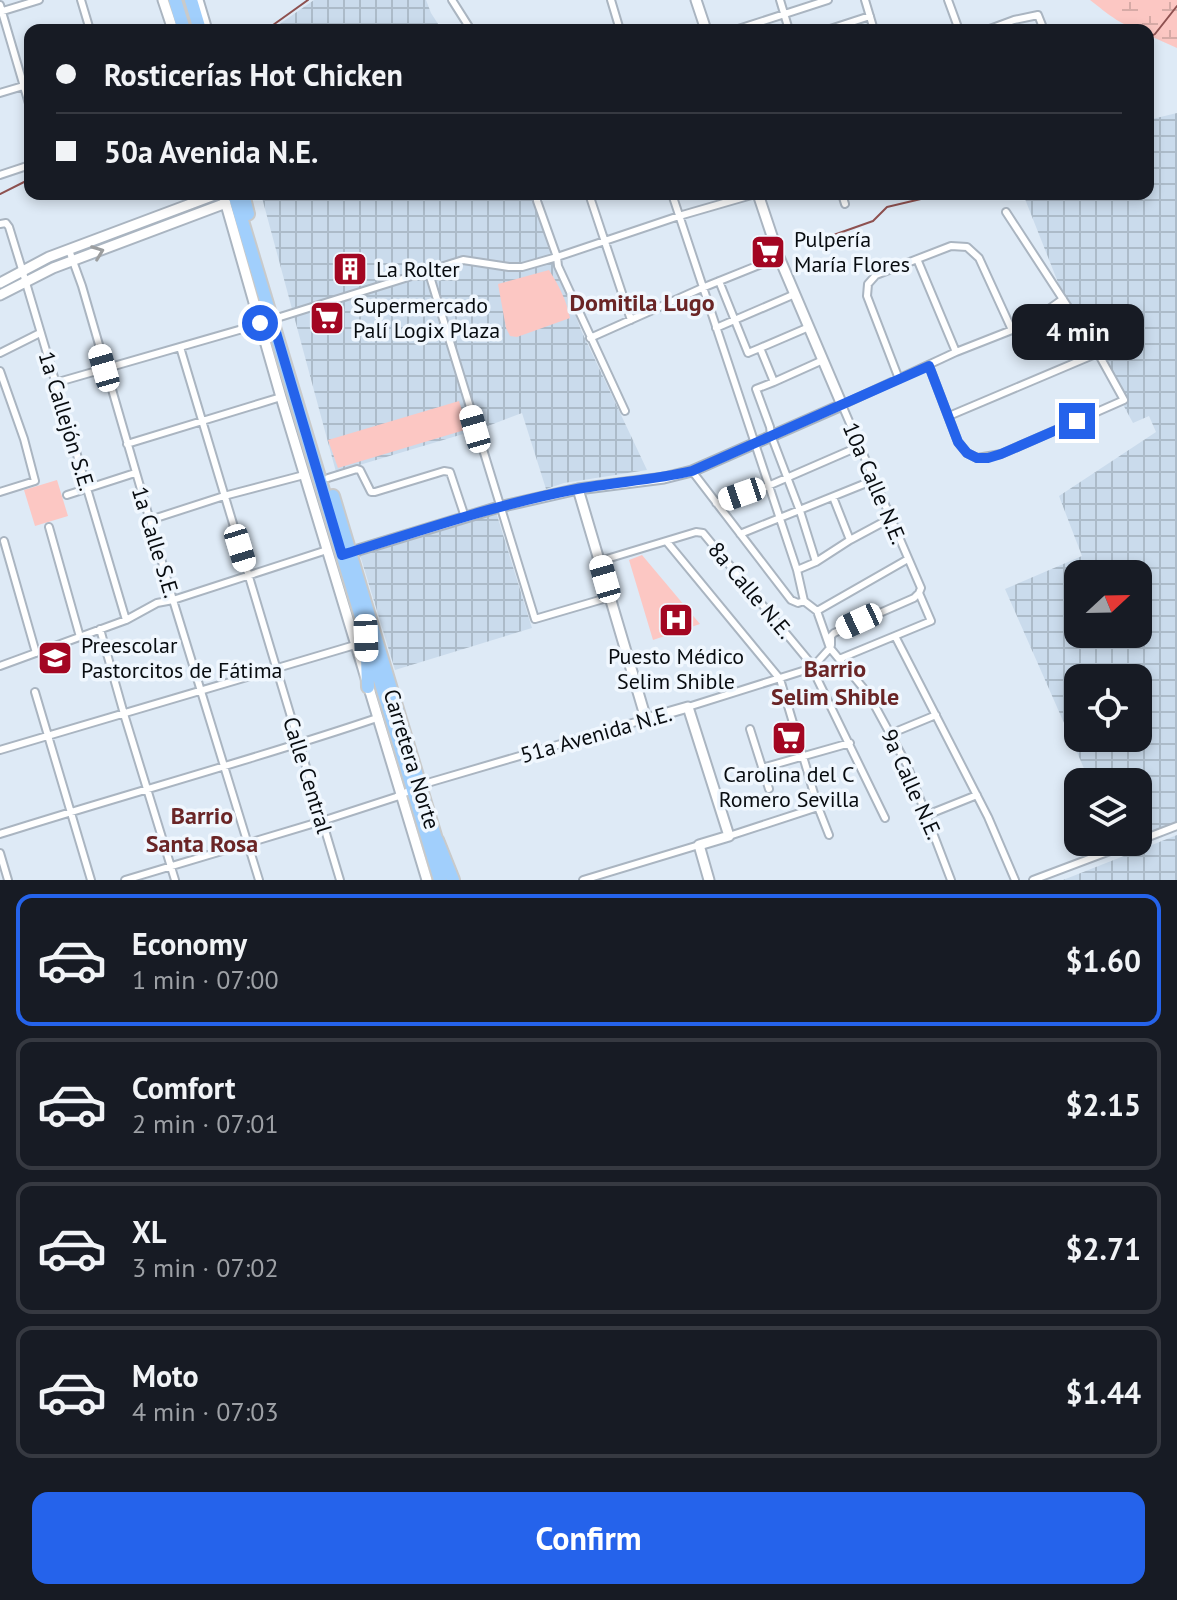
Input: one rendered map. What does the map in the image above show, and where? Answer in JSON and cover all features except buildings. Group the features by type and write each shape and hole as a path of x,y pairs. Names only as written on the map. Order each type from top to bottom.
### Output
{"highway":[{"path":"175,0 182,24"},
{"path":"191,0 198,24"},
{"path":"228,200 271,320"},
{"path":"245,200 271,320"},
{"name":"Carretera Norte","path":"271,320 328,478 411,790 437,840 451,880"},
{"name":"Carretera Norte","path":"271,320 346,554 361,642 440,880"},
{"path":"361,642 368,687"}],"street":[{"path":"24,76 1,9 39,0"},
{"path":"81,0 88,24"},
{"path":"163,0 171,24"},
{"path":"198,0 205,24"},
{"path":"452,0 467,24"},
{"path":"611,0 618,24"},
{"path":"696,0 704,24"},
{"path":"780,0 787,24"},
{"path":"753,24 828,0"},
{"path":"865,0 872,24"},
{"path":"948,0 957,24"},
{"path":"1003,24 1038,15 1042,24"},
{"path":"845,24 870,16"},
{"path":"0,93 24,86"},
{"path":"0,175 24,167"},
{"path":"0,283 69,250 201,200"},
{"path":"0,295 25,281 220,200"},
{"path":"537,200 558,266 625,411"},
{"path":"591,200 631,320"},
{"path":"674,200 797,570 804,601 817,611 908,559"},
{"path":"55,383 463,260 522,267 736,200"},
{"name":"10a Calle N.E.","path":"759,200 779,257 921,588 919,593 931,621 895,636"},
{"path":"844,200 845,204"},
{"path":"929,366 958,442 967,453 977,458 1001,454 1124,400 1098,353 1006,212"},
{"name":"1a Callejón S.E.","path":"3,224 9,227 23,270 126,620"},
{"path":"899,379 867,296 868,284 876,275 951,246 967,247 979,258 1012,330"},
{"name":"1a Calle S.E.","path":"69,250 259,880"},
{"path":"590,338 779,257"},
{"path":"917,259 956,352"},
{"path":"428,270 535,619 610,597"},
{"path":"719,281 748,353 809,327"},
{"path":"716,328 795,294"},
{"path":"346,554 499,507 578,489 664,478 692,471 956,352 1012,330 1063,299"},
{"path":"0,750 361,642 327,550 281,397 271,320"},
{"path":"0,353 40,333"},
{"name":"Calle Central","path":"180,347 340,880"},
{"path":"760,348 774,382"},
{"path":"949,416 1098,353"},
{"path":"738,396 823,360"},
{"path":"0,371 35,481 0,492"},
{"path":"756,389 816,562"},
{"path":"127,444 281,397"},
{"path":"716,503 768,486 860,446"},
{"path":"328,478 357,469 368,489 375,492 444,471 450,472 465,517"},
{"path":"692,471 791,600 798,603 804,601"},
{"path":"67,495 135,473"},
{"path":"150,520 304,475"},
{"path":"740,534 874,480"},
{"path":"578,489 646,719"},
{"path":"833,497 850,540"},
{"path":"797,570 891,518"},
{"path":"49,527 80,637"},
{"name":"8a Calle N.E.","path":"667,542 696,532 703,533 808,660 885,818"},
{"path":"4,541 36,653"},
{"path":"600,561 667,542 780,679 829,835"},
{"path":"0,666 126,620 157,603 327,550"},
{"name":"51a Avenida N.E.","path":"125,880 812,668 830,648 834,633 919,593"},
{"name":"9a Calle N.E.","path":"817,611 830,648 869,695 907,765 951,880"},
{"path":"100,629 175,880"},
{"path":"839,659 895,636 988,817 1015,880"},
{"path":"368,687 377,718 411,790 424,878"},
{"path":"35,692 91,880"},
{"path":"688,707 729,836"},
{"path":"890,734 936,715"},
{"path":"0,834 377,718"},
{"path":"750,729 769,789"},
{"path":"762,768 850,743"},
{"path":"927,815 977,795"},
{"path":"583,880 818,807"},
{"path":"1152,835 1177,826"},
{"path":"699,845 709,880"},
{"path":"0,853 8,880"},
{"path":"1033,880 1096,856"}],"shaded area":[{"path":"314,0 426,0 438,24 280,24"},
{"path":"1177,113 1177,824 1152,834 1152,768 1084,768 1077,752 1152,752 1152,664 1064,664 1064,723 1005,589 1064,564 1064,648 1152,648 1152,560 1073,560 1082,556 1059,496 1156,432 1149,416 1133,423 1061,290 1025,200 1154,200 1154,119"},
{"path":"263,200 532,200 581,330 647,470 564,483 546,489 522,413 480,429 336,472"},
{"path":"496,512 532,628 395,670 360,555"},
{"path":"1177,835 1177,880 1063,880 1124,856 1152,856 1152,845"}],"green space":[{"path":"1090,0 1177,0 1177,48 1154,38 1154,24 1124,24"},
{"path":"549,270 562,293 570,318 517,337 510,336 498,284"},
{"path":"459,401 468,429 338,468 328,440"},
{"path":"57,480 68,516 35,526 24,490"},
{"path":"642,555 700,624 653,640 629,560"}],"waterway":[{"path":"274,24 308,0"},
{"path":"1154,35 1177,6"},
{"path":"0,194 24,182"},
{"path":"811,243 873,221 887,207 917,200"}],"place":[{"name":"Pulpería María Flores","path":"768,252"},
{"name":"La Rolter","path":"350,269"},
{"name":"Supermercado Palí Logix Plaza","path":"327,318"},
{"name":"Puesto Médico Selim Shible","path":"676,620"},
{"name":"Preescolar Pastorcitos de Fátima","path":"55,658"},
{"name":"Carolina del C Romero Sevilla","path":"789,738"}],"district":[{"name":"Domitila Lugo","path":"642,303"},
{"name":"Barrio Selim Shible","path":"835,683"},
{"name":"Barrio Santa Rosa","path":"202,830"}],"route":[{"path":"260,323 272,319 342,555 499,507 578,489 664,478 692,471 929,366 958,442 967,453 977,458 1001,454 1077,421"}]}
